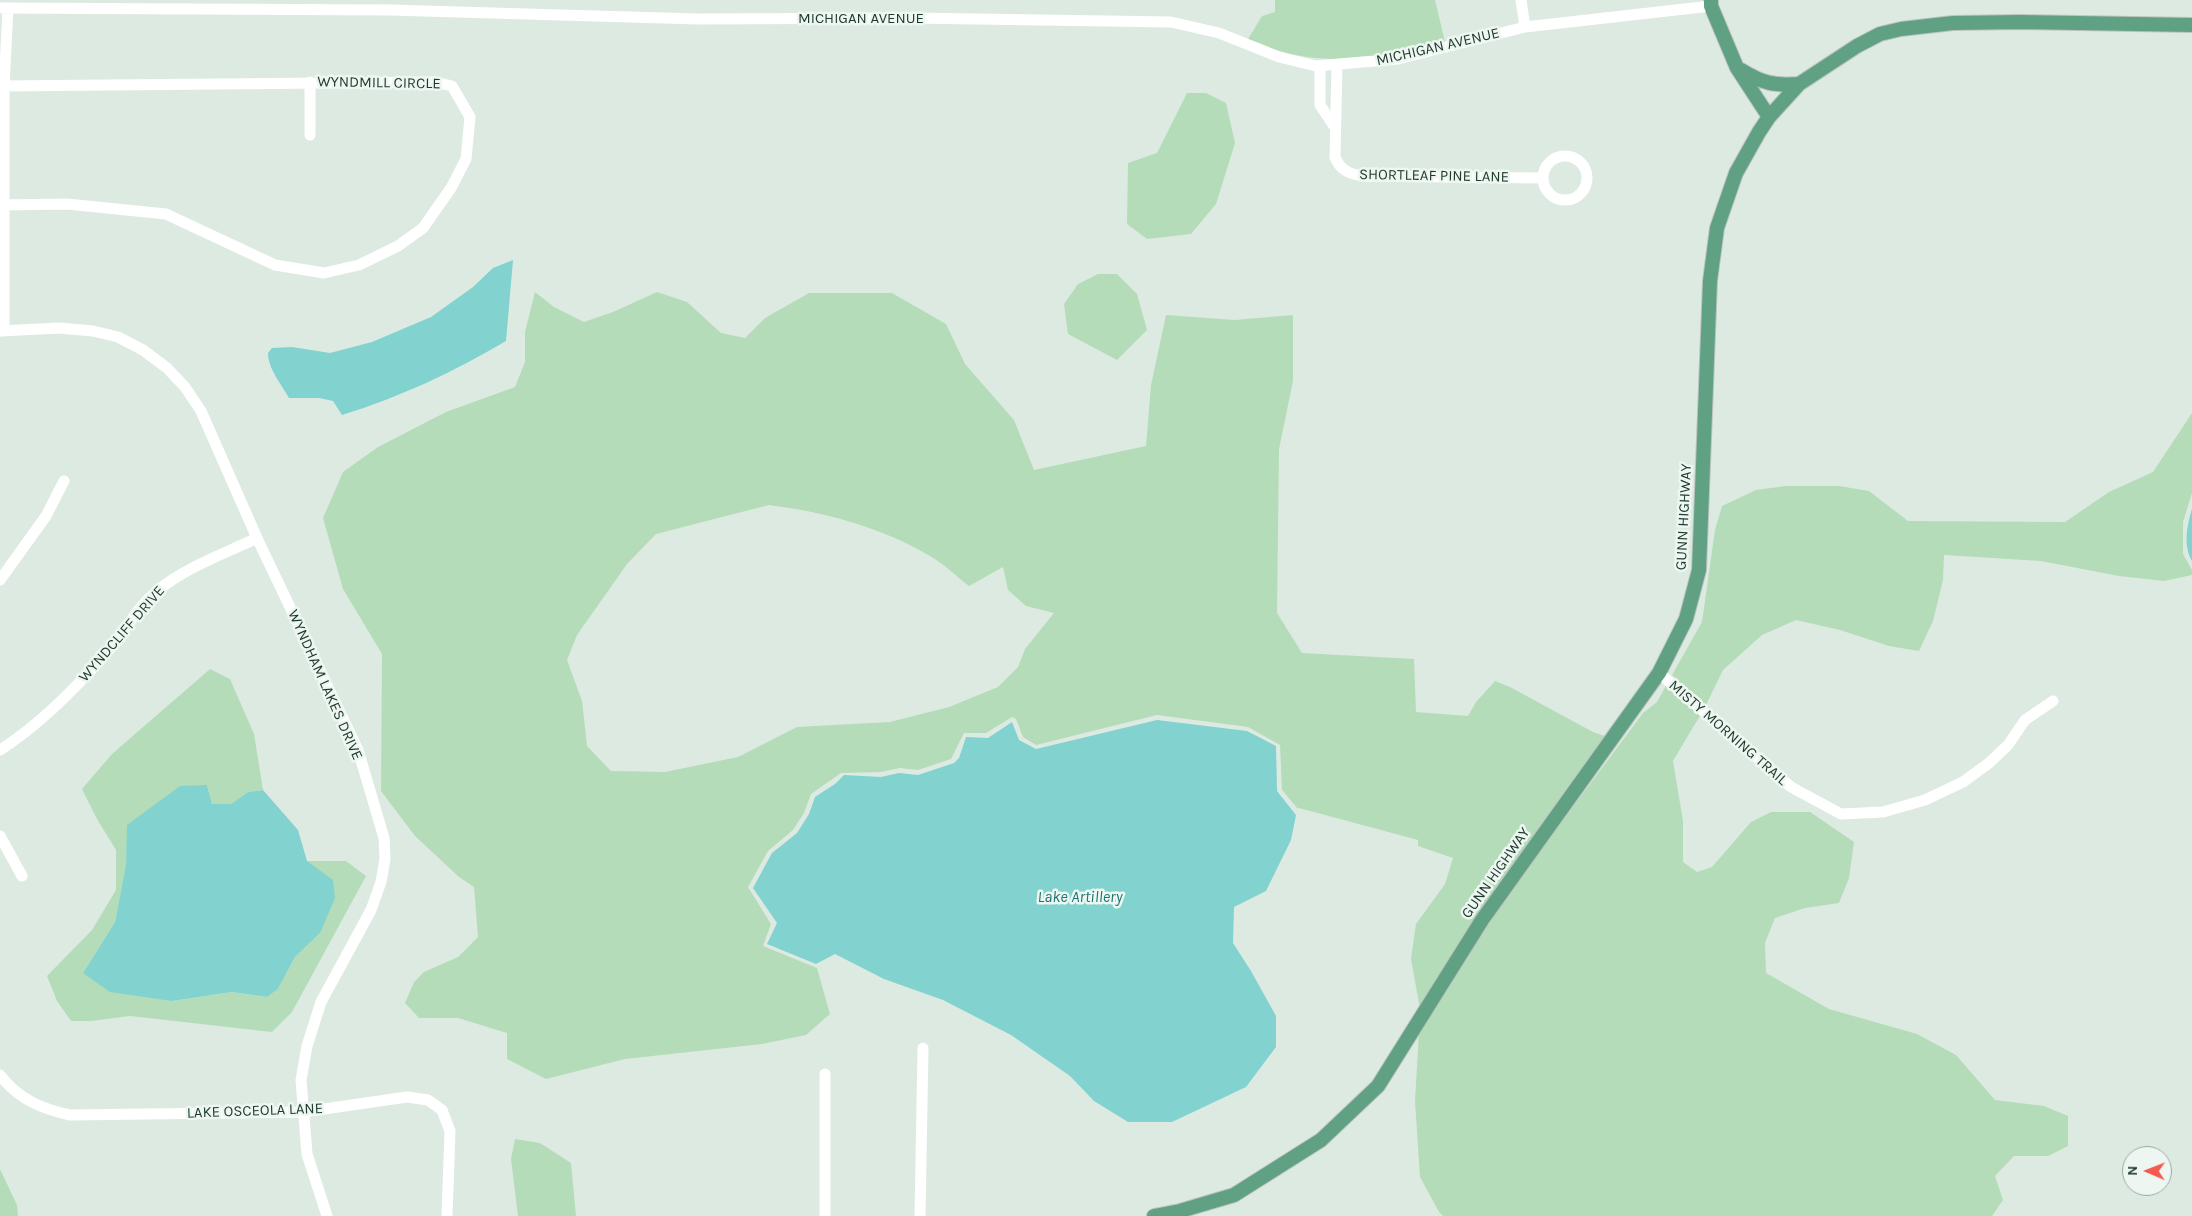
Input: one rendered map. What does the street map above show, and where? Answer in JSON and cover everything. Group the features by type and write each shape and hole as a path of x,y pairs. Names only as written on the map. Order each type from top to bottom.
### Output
{"main road":[{"path":"1711,3 1737,68 1769,117"},
{"name":"GUNN HIGHWAY","path":"1154,1216 1180,1211 1234,1195 1321,1140 1378,1086 1482,920 1659,673 1686,619 1700,570 1710,281 1717,228 1736,173 1769,117 1799,84 1857,46 1880,34 1901,29 1953,23 1995,22 2192,25"},
{"path":"1737,68 1758,80 1779,85 1799,84"}],"street":[{"path":"1521,0 1525,27"},
{"name":"MICHIGAN AVENUE","path":"4,8 390,10 698,19 911,18 1171,22 1219,33 1279,56 1320,66 1398,59 1525,27 1711,3"},
{"path":"2,331 2,87 4,8"},
{"name":"SHORTLEAF PINE LANE","path":"1337,65 1334,126 1335,157 1346,172 1354,175 1543,178"},
{"path":"1320,66 1320,105 1334,126"},
{"path":"310,82 310,135"},
{"name":"WYNDMILL CIRCLE","path":"2,87 435,82 452,86 470,117 466,159 451,188 423,228 398,246 359,265 324,273 275,265 166,214 67,204 2,205"},
{"name":"WYNDHAM LAKES DRIVE","path":"2,331 59,328 118,337 143,350 167,368 185,387 200,411 358,750 384,838 385,858 372,910 321,1002 307,1046 301,1080 307,1154 327,1216"},
{"path":"0,580 46,516 64,481"},
{"name":"WYNDCLIFF DRIVE","path":"0,750 12,743 69,694 109,650 154,592 175,576 258,538"},
{"name":"MISTY MORNING TRAIL","path":"1659,673 1790,787 1842,814 1883,812 1925,800 1963,782 1989,763 2008,745 2025,720 2053,701"},
{"path":"0,836 22,876"},
{"path":"920,1216 923,1048"},
{"path":"825,1074 825,1216"},
{"name":"LAKE OSCEOLA LANE","path":"0,1075 23,1098 45,1110 70,1115 303,1112 407,1098 428,1100 442,1110 450,1131 447,1216"}],"green space":[{"path":"1275,0 1435,0 1445,42 1371,57 1333,59 1290,54 1248,39 1262,16 1275,12"},
{"path":"1187,93 1206,93 1226,103 1235,143 1216,204 1191,234 1147,239 1127,224 1128,163 1157,153"},
{"path":"1098,274 1117,274 1137,294 1147,330 1117,360 1068,334 1064,304 1078,284"},
{"path":"535,292 554,307 584,322 613,312 657,292 687,302 721,333 745,338 765,318 809,293 892,293 946,324 965,364 1014,420 1034,470 1146,446 1151,385 1166,315 1235,320 1293,315 1293,381 1279,449 1277,613 1302,653 1414,659 1416,712 1468,716 1476,702 1495,681 1510,687 1593,732 1608,737 1420,1009 1411,959 1416,924 1445,884 1453,858 1418,846 1418,840 1298,809 1282,790 1280,745 1248,727 1157,715 1036,745 1023,737 1016,719 1012,717 986,733 964,733 951,759 918,770 900,768 881,772 841,773 811,794 804,813 793,830 768,851 748,887 771,924 763,946 817,968 830,1014 806,1035 762,1044 625,1059 546,1079 507,1059 507,1033 458,1018 419,1018 405,1003 414,982 424,972 458,957 478,937 474,887 459,877 415,836 381,791 382,654 343,589 323,518 343,472 378,447 446,412 515,387 525,362 525,332","holes":["769,505 852,522 892,537 935,559 969,586 1003,567 1008,590 1026,606 1054,613 1025,649 1018,667 998,687 949,707 890,722 797,727 738,757 665,772 611,771 587,746 582,701 567,660 577,635 627,564 656,534"]},
{"path":"2192,413 2192,493 2183,522 2183,554 2192,570 2192,575 2164,581 2119,576 2041,561 1944,555 1943,580 1933,621 1919,651 1889,646 1840,630 1796,620 1762,635 1723,670 1706,705 1672,675 1702,622 1715,530 1722,506 1756,490 1786,486 1839,486 1869,491 1908,521 2065,522 2109,492 2153,472"},
{"path":"210,669 230,679 254,734 263,790 248,792 231,804 212,804 207,785 128,825 126,866 115,922 83,973 172,1001 232,992 267,997 278,989 295,957 320,933 307,861 346,861 366,876 292,1012 272,1032 130,1016 91,1021 71,1021 57,1001 47,976 92,930 116,890 116,850 97,819 82,789 112,754"},
{"path":"1667,684 1701,714 1673,761 1683,821 1683,862 1697,872 1712,867 1751,822 1771,812 1810,812 1854,842 1849,878 1839,903 1805,908 1775,918 1765,943 1766,973 1829,1009 1917,1034 1956,1055 1995,1100 2044,1106 2068,1116 2068,1146 2048,1156 2014,1156 1995,1176 2003,1200 1992,1216 1443,1216 1439,1212 1420,1177 1415,1101 1419,1031 1487,922 1643,713 1657,702"},
{"path":"515,1139 540,1143 571,1163 576,1216 518,1216 511,1159"},
{"path":"0,1169 17,1205 18,1216 0,1216"}],"water":[{"path":"513,260 506,341 426,383 342,415 333,401 319,398 289,398 270,365 268,353 272,348 292,347 330,353 372,342 431,317 473,287 493,268"},
{"path":"2192,509 2192,561 2188,549 2187,529"},
{"name":"Lake Artillery","path":"1157,720 1247,731 1276,746 1277,791 1296,815 1291,840 1266,891 1234,907 1233,943 1276,1016 1276,1047 1246,1087 1172,1122 1128,1122 1094,1101 1070,1076 1011,1035 943,1000 884,979 835,954 816,964 767,944 777,923 753,888 772,853 797,833 809,814 815,797 835,784 844,775 881,777 899,773 918,775 954,763 959,758 966,737 988,738 1012,722 1019,740 1036,749"},
{"path":"207,785 212,804 231,804 248,792 263,790 298,830 307,861 333,880 335,898 320,933 295,957 278,989 267,997 232,992 172,1001 110,992 83,973 115,922 126,865 127,825 180,786"}]}
